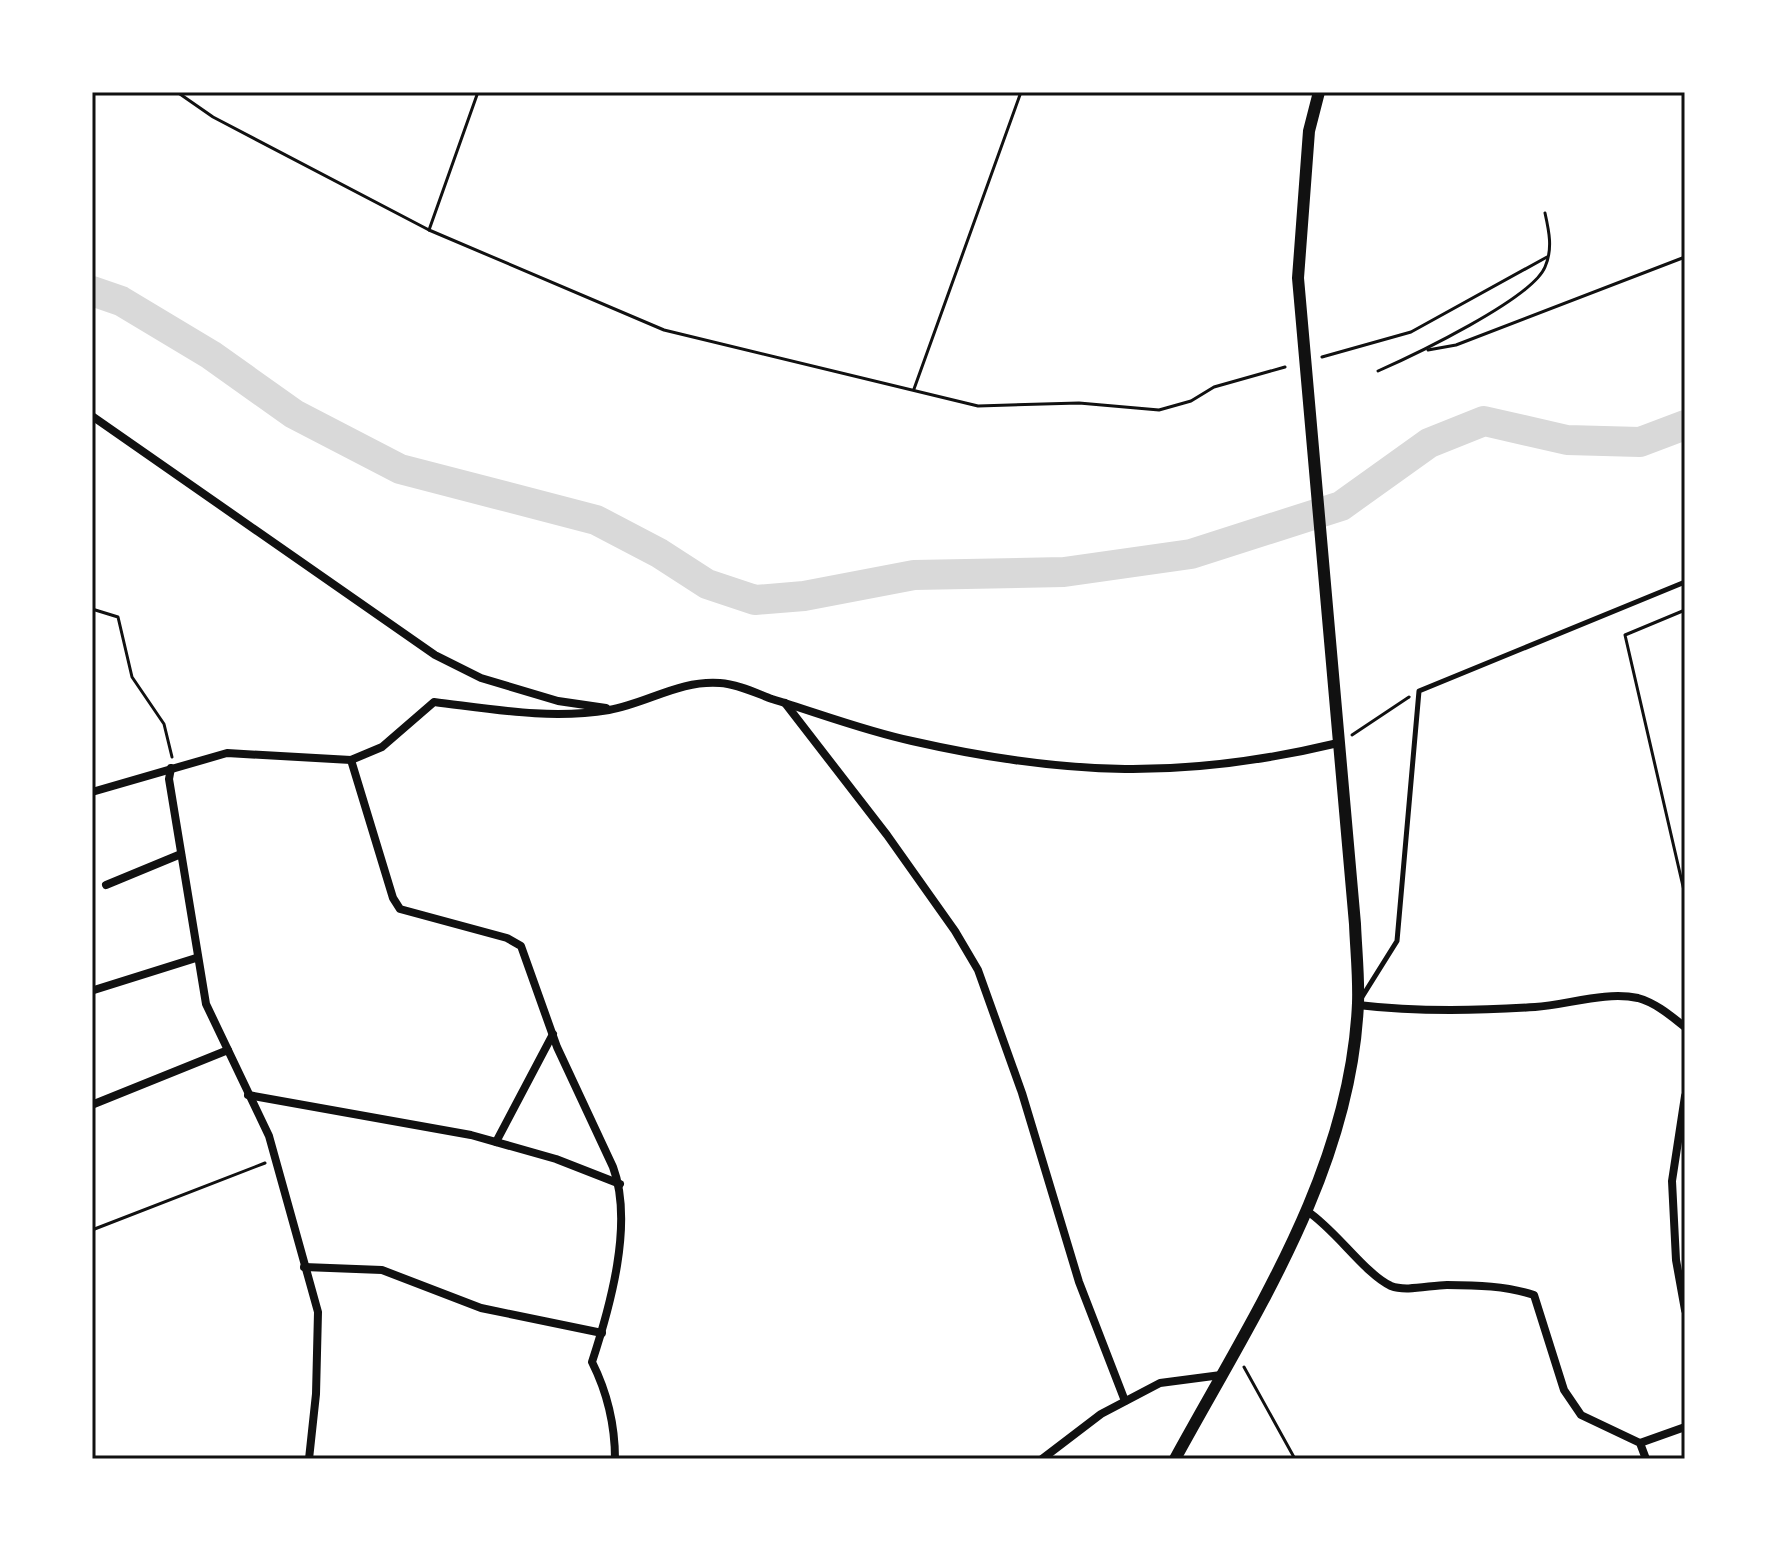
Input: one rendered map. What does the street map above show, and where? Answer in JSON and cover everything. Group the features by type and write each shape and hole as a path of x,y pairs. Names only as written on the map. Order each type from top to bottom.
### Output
{"street":[{"path":"1175,1459 1307,1211 1325,1166 1345,1091 1358,1005 1355,924 1298,278 1309,131 1319,92"},
{"path":"92,416 435,655 481,678 558,701 598,704 611,709"},
{"path":"92,792 227,753 351,760 382,747 434,702 547,715 611,709 687,684 722,683 911,741 1086,770 1162,771 1210,767 1264,761 1338,743"},
{"path":"785,702 887,835 955,931 978,970 1022,1093 1079,1282 1125,1401"},
{"path":"351,760 393,898 400,909 507,938 521,946 553,1034 620,1184 621,1220 612,1291 592,1362 605,1389 612,1415 615,1459"},
{"path":"171,768 169,779 196,958 206,1004 269,1136 318,1312 316,1394 309,1459"},
{"path":"106,885 181,854"},
{"path":"94,990 196,958"},
{"path":"1358,1005 1405,1011 1536,1007 1604,998 1638,998 1662,1009 1685,1027"},
{"path":"496,1142 553,1034"},
{"path":"94,1104 228,1050"},
{"path":"248,1095 387,1118 496,1142 556,1159 620,1184"},
{"path":"1685,1096 1682,1138 1672,1181 1676,1260 1685,1310"},
{"path":"1307,1211 1327,1225 1381,1280 1394,1288 1450,1285 1515,1289 1534,1295 1564,1390 1581,1415 1640,1443 1646,1459"},
{"path":"304,1267 382,1270 481,1308 602,1333"},
{"path":"1042,1459 1101,1414 1160,1383 1221,1375"},
{"path":"1640,1443 1685,1427"}],"lane":[{"path":"1358,1005 1397,941 1419,691 1685,582"}],"path":[{"path":"177,92 213,117 429,230 664,330 978,406 1079,403 1159,410 1191,401 1214,387 1285,367"},
{"path":"429,230 478,92"},
{"path":"914,389 1021,92"},
{"path":"1378,371 1428,350 1528,288 1545,269 1551,238 1545,213"},
{"path":"1322,357 1411,332 1547,257"},
{"path":"1428,350 1456,345 1685,257"},
{"path":"92,609 118,617 132,677 164,724 172,755 171,768"},
{"path":"1685,610 1625,635 1685,895"},
{"path":"1338,743 1419,691"},
{"path":"92,1230 276,1159"},
{"path":"1234,1350 1295,1459"}],"waterway":[{"path":"92,291 121,301 211,355 294,414 400,469 596,520 659,553 707,584 755,600 804,596 914,575 1064,572 1191,554 1341,506 1429,443 1484,421 1567,440 1640,442 1685,425"}]}
